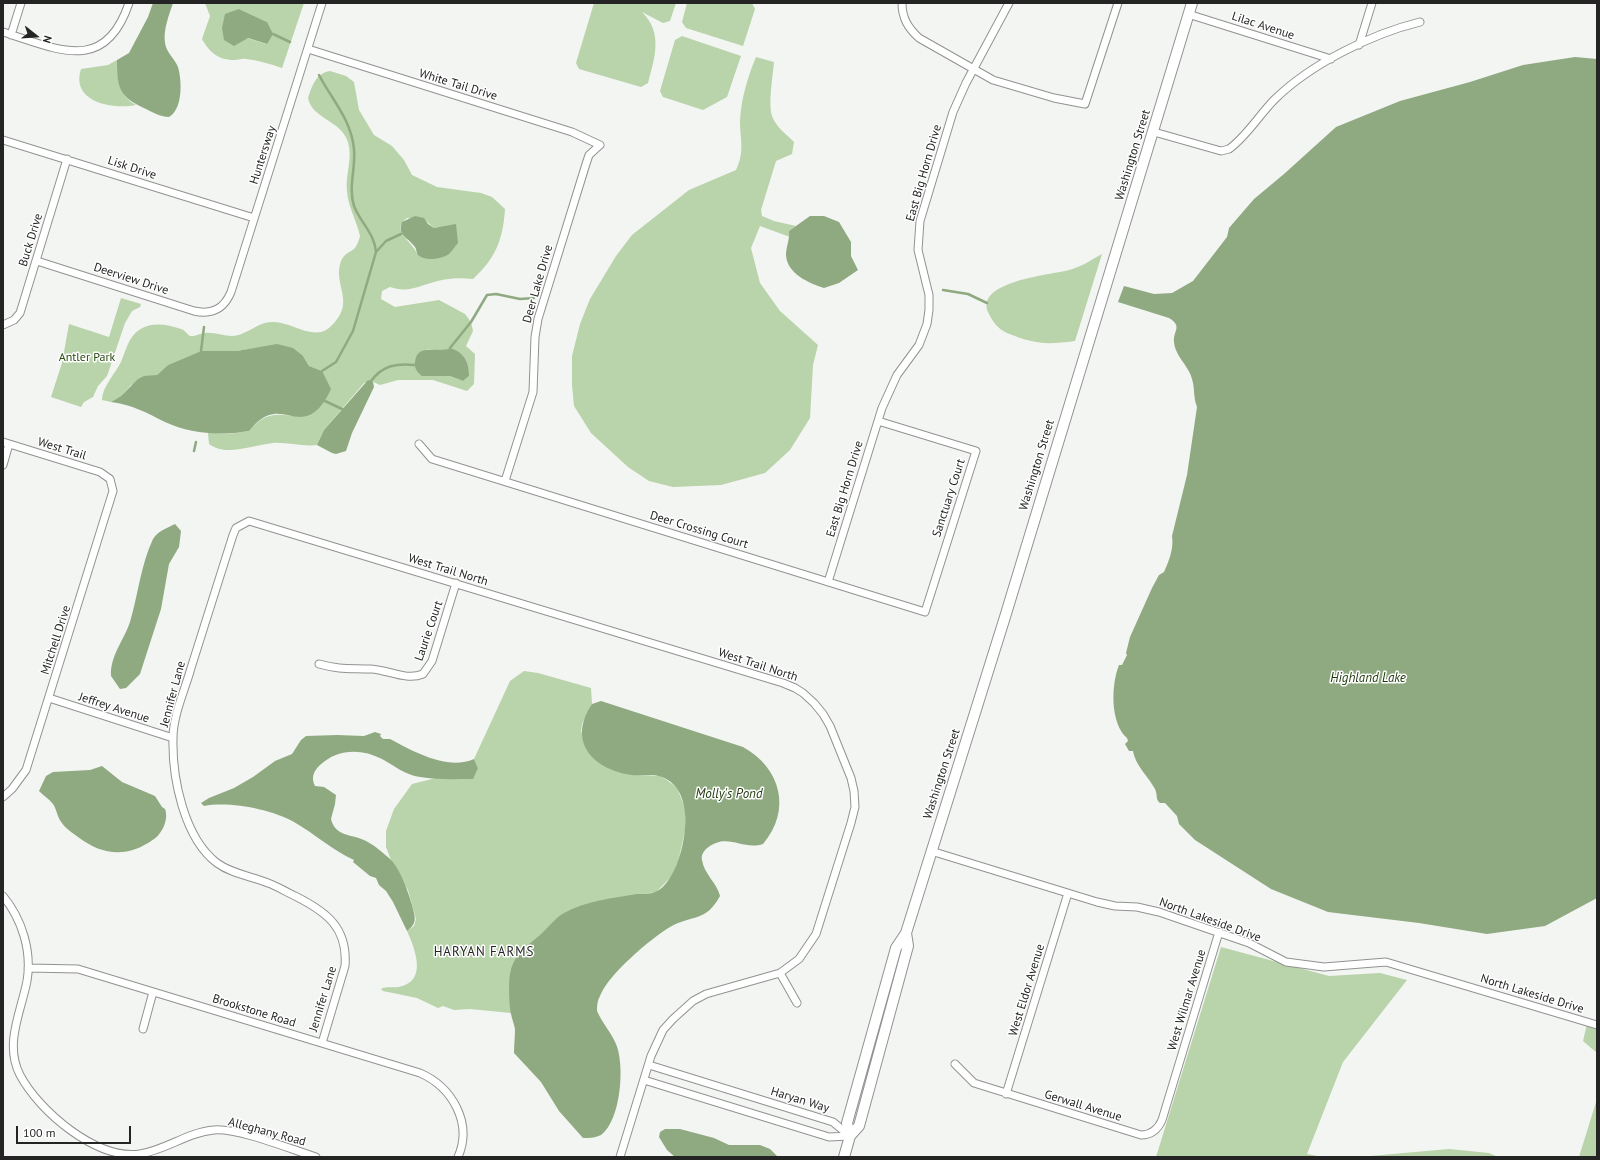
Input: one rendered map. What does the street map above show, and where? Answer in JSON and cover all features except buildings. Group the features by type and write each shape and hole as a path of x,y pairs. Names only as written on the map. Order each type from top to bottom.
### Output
{"main road":[{"name":"Washington Street","path":"844,1157 850,1136 858,1126 908,946 906,933 1154,132 1192,3"}],"street":[{"path":"11,35 22,3"},
{"path":"3,32 69,52 79,52 102,44 114,34 125,15 129,3"},
{"name":"Huntersway","path":"218,309 229,297 322,3"},
{"path":"902,3 904,20 909,28 919,38 993,80 1054,98 1085,104 1118,3"},
{"name":"East Big Horn Drive","path":"828,582 888,391 916,350 927,324 930,310 929,295 918,250 920,221 954,112 974,69 1009,3"},
{"path":"1358,45 1372,3"},
{"name":"Lilac Avenue","path":"1188,14 1331,60"},
{"path":"1154,132 1221,151 1228,149 1275,99 1314,68 1358,45 1405,26 1420,22"},
{"name":"White Tail Drive","path":"308,49 572,132 600,145"},
{"name":"Lisk Drive","path":"3,140 254,218"},
{"name":"Deer Lake Drive","path":"505,481 533,392 535,337 538,319 589,155 600,145"},
{"name":"Buck Drive","path":"6,324 20,313 67,159"},
{"name":"Deerview Drive","path":"37,261 194,311 210,313 218,309"},
{"name":"Sanctuary Court","path":"878,421 976,451 941,559"},
{"path":"3,465 6,443"},
{"name":"West Trail","path":"6,443 100,472 111,482"},
{"name":"Deer Crossing Court","path":"419,444 432,458 925,612 941,559"},
{"name":"Mitchell Drive","path":"3,797 12,789 26,770 113,495 111,482"},
{"name":"Jennifer Lane","path":"322,1043 345,966 346,956 341,933 326,915 305,901 268,883 228,870 216,862 205,851 189,825 177,785 173,738 179,707 236,528 249,521 324,543"},
{"name":"West Trail North","path":"324,543 782,683 795,688 814,703 830,726 851,778 855,807 816,934 799,959 780,973 717,990 693,1001 673,1019 664,1030 657,1042 645,1077"},
{"name":"Laurie Court","path":"319,664 337,669 385,670 410,677 423,674 432,661 456,583"},
{"name":"Jeffrey Avenue","path":"49,698 173,738"},
{"name":"North Lakeside Drive","path":"931,851 1115,906 1137,907 1159,912 1249,943 1286,962 1324,967 1386,962 1597,1025"},
{"name":"West Eldor Avenue","path":"1006,1094 1068,893"},
{"name":"Alleghany Road","path":"3,896 22,928 28,968 13,1040 18,1072 26,1087 45,1109 82,1139 104,1150 125,1154 139,1156 202,1131 216,1130 239,1133 316,1157"},
{"name":"West Wilmar Avenue","path":"1176,1075 1219,932"},
{"name":"Brookstone Road","path":"28,968 68,967 78,969 420,1073 433,1079 444,1089 458,1111 462,1124 462,1140 458,1157"},
{"path":"780,973 797,1003"},
{"path":"143,1029 153,992"},
{"name":"Gerwall Avenue","path":"955,1064 974,1083 1006,1094 1146,1135 1150,1134 1159,1126 1176,1075"},
{"name":"Haryan Way","path":"648,1065 833,1122 850,1136"},
{"path":"620,1157 645,1077 828,1137 850,1136"}],"green space":[{"path":"205,3 304,3 282,68 264,62 243,59 228,60 218,57 211,51 202,39 210,16","holes":["239,9 267,22 266,44 247,38 237,43"]},
{"path":"594,3 676,3 670,21 663,23 642,12 649,20 653,28 656,46 648,83 641,87 579,69 576,63"},
{"path":"687,3 752,3 755,9 743,46 686,28 682,22"},
{"path":"682,36 741,56 727,97 703,110 663,97 660,91 675,40"},
{"path":"756,57 774,62 771,97 772,116 779,127 794,142 792,154 776,161 761,210 762,216 774,221 796,226 789,231 790,237 760,226 751,248 760,283 780,311 818,345 813,365 810,418 790,450 765,473 721,485 673,487 649,481 628,467 591,433 574,406 572,356 580,324 590,299 616,256 632,235 689,190 736,170 741,151 740,121 743,96"},
{"path":"117,60 120,86 126,97 136,105 106,105 88,96 82,89 79,80 81,69 108,65"},
{"path":"330,71 346,76 354,82 359,110 374,135 392,146 404,160 412,175 437,187 481,193 492,197 505,209 500,239 493,256 473,279 446,279 416,288 397,289 390,287 382,291 381,299 395,307 439,300 465,314 471,322 473,331 466,346 475,354 474,384 467,391 433,380 398,380 380,385 371,381 364,383 324,430 317,445 273,443 231,450 223,450 209,444 208,433 229,434 249,431 261,420 272,415 302,417 322,371 309,366 303,356 256,348 237,351 201,351 168,365 157,375 131,385 121,396 111,402 102,400 104,390 121,362 130,340 140,329 146,326 159,324 167,325 185,331 190,336 208,333 232,336 238,335 268,322 274,322 316,333 329,328 337,319 342,311 343,303 339,273 340,264 344,256 355,248 360,236 348,197 347,185 350,155 348,142 339,129 315,111 308,98 315,81 325,72","holes":["407,218 425,220 434,228 441,227 444,256 417,254 415,249 401,232 400,227","450,348 462,356 468,366 469,376 463,381 450,376 427,376 427,349 441,351"]},
{"path":"1102,254 1075,341 1040,343 1025,339 1007,333 1001,329 996,325 989,314 987,303 992,294 1002,287 1032,277 1073,269"},
{"name":"Antler Park","path":"121,298 141,304 140,307 132,311 125,323 107,376 98,386 93,397 84,402 81,407 51,397 62,363 69,324 109,337"},
{"path":"524,671 538,673 591,688 592,704 582,724 581,732 626,774 660,776 677,788 685,808 685,831 678,862 671,877 656,892 604,900 555,920 510,971 511,1013 470,1009 454,1010 443,1006 438,1008 417,998 383,991 381,989 383,988 399,987 408,984 414,978 417,964 416,955 407,931 414,926 416,919 408,890 391,860 386,847 386,831 394,809 412,784 436,778 456,779 478,768 474,759 510,681"},
{"path":"1221,947 1329,976 1380,973 1407,980 1343,1062 1307,1154 1323,1157 1156,1157"},
{"path":"1587,1024 1597,1026 1597,1053 1583,1041"},
{"path":"1597,1097 1597,1157 1579,1157 1596,1102"},
{"path":"1449,1149 1489,1153 1498,1157 1359,1157"}],"water":[{"path":"153,3 173,3 166,28 165,43 178,67 181,87 177,108 169,117 155,113 137,105 130,100 121,90 118,78 117,60 129,53 148,17"},
{"path":"239,9 267,22 273,34 267,44 248,38 234,46 224,40 222,28 225,14"},
{"name":"Highland Lake","path":"1575,57 1597,59 1597,898 1545,926 1487,934 1419,923 1328,912 1271,889 1195,840 1179,824 1177,816 1165,803 1160,803 1158,801 1155,789 1136,761 1133,751 1129,751 1125,744 1128,741 1127,738 1117,723 1114,703 1114,683 1116,673 1119,665 1122,665 1127,655 1126,653 1130,637 1152,588 1159,575 1164,572 1172,550 1172,536 1187,475 1197,407 1190,374 1175,347 1174,338 1176,324 1169,318 1118,302 1124,286 1154,294 1172,293 1193,281 1227,237 1229,228 1254,199 1336,127 1400,101 1470,82 1523,65"},
{"path":"415,216 424,218 428,224 434,228 456,224 458,243 450,253 443,257 434,259 421,257 418,255 415,247 404,236 401,230 402,222"},
{"path":"810,216 824,216 839,222 851,242 851,256 858,270 839,283 824,288 800,277 787,262 786,255 789,231"},
{"path":"277,344 293,348 303,356 309,366 322,371 331,389 323,404 315,412 300,417 274,414 266,416 260,420 249,431 217,434 175,426 132,407 111,402 121,396 138,379 144,376 157,375 168,365 201,351 237,351"},
{"path":"450,348 459,352 467,362 469,376 463,381 450,376 422,376 415,368 415,362 420,352 424,350 445,350"},
{"path":"368,380 373,382 374,387 352,433 346,451 336,454 317,445 324,430"},
{"path":"175,524 181,531 179,547 169,564 161,609 140,674 126,688 120,689 111,676 111,669 115,655 130,622 145,559 155,536"},
{"name":"Molly's Pond","path":"601,701 743,747 756,756 766,766 774,778 778,791 779,804 777,817 772,831 763,844 748,845 728,841 721,842 706,849 702,854 703,865 720,896 714,905 698,917 670,927 630,958 604,987 598,1000 597,1011 614,1040 619,1053 619,1092 617,1105 608,1128 599,1136 583,1138 559,1111 541,1082 514,1053 515,1029 509,998 509,979 511,969 513,963 522,950 564,913 590,903 637,894 651,893 663,887 669,880 681,854 685,829 683,803 679,792 672,783 658,776 630,775 613,770 601,764 592,757 586,749 582,728 585,716 592,704"},
{"path":"375,732 381,734 380,736 383,739 390,739 430,758 453,763 474,759 478,768 473,779 426,778 415,776 400,770 374,755 350,752 342,753 327,760 320,765 314,773 313,780 315,786 324,787 336,795 331,819 336,829 344,834 364,840 371,844 389,858 397,868 406,887 415,916 413,925 407,931 393,902 386,891 379,885 376,878 370,876 353,862 354,860 338,852 294,822 274,813 250,807 237,805 204,806 201,803 209,798 234,788 253,777 275,761 292,754 301,740 306,736 364,736"},
{"path":"102,766 122,782 155,796 165,809 166,813 164,826 157,837 144,845 125,852 106,851 97,848 70,831 59,818 53,804 39,791 46,776 53,772 90,770"},
{"path":"665,1129 680,1129 714,1138 729,1145 760,1145 770,1149 778,1157 675,1157 667,1150 659,1137 660,1132"}],"waterway":[{"path":"273,34 290,42"},
{"path":"319,75 349,128 354,149 352,199 357,212 373,239 376,252 353,331 336,362 322,371"},
{"path":"376,252 386,241 401,234"},
{"path":"943,290 968,294 987,303"},
{"path":"450,348 471,322 487,295 496,294 520,299 534,298"},
{"path":"201,351 204,327"},
{"path":"371,381 380,371 385,368 402,364 415,365"},
{"path":"325,401 342,409"},
{"path":"194,451 196,442"}],"district":[{"name":"HARYAN FARMS","path":"484,952"}]}
